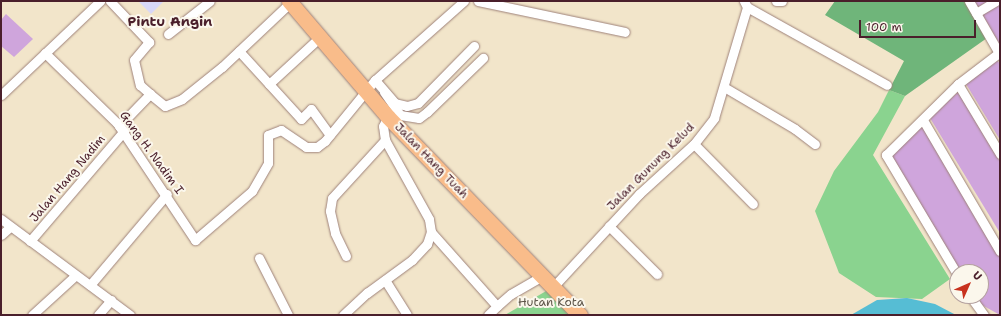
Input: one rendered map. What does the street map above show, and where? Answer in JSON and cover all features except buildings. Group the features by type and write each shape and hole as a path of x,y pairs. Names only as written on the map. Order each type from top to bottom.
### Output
{"main road":[{"name":"Jalan Hang Tuah","path":"290,2 321,36 370,85 388,117 580,315"}],"street":[{"path":"1,95 100,1"},
{"path":"110,1 149,42 134,60 140,85 165,106 182,99 238,51 290,2"},
{"path":"168,34 210,1"},
{"path":"238,51 301,119 311,109 330,135 370,85 464,1"},
{"path":"478,1 626,32"},
{"path":"776,1 782,1"},
{"path":"951,264 886,160 887,152 923,120 958,84 1000,53 969,1"},
{"path":"976,13 996,1"},
{"path":"746,4 887,85"},
{"name":"Jalan Gunung Kelud","path":"553,287 639,194 694,144 714,118 724,87 746,4"},
{"path":"269,84 321,36"},
{"path":"370,85 384,92 395,103 407,106 418,103 474,46"},
{"name":"Gang H. Nadim I","path":"44,53 122,128 167,194 195,240 244,200 255,187 268,163 268,135 281,130 311,148 325,141 330,135"},
{"path":"384,92 400,115 418,118 427,112 483,58"},
{"path":"958,84 1000,154"},
{"path":"724,87 795,129 815,144"},
{"name":"Jalan Hang Nadim","path":"30,242 150,94"},
{"path":"343,315 412,260 427,244 431,232 429,219 385,140 383,126 388,117"},
{"path":"923,120 1000,251"},
{"path":"346,256 334,226 330,211 332,198 385,140"},
{"path":"694,144 753,204"},
{"path":"90,285 167,194"},
{"path":"1,219 130,315"},
{"path":"609,226 657,274"},
{"path":"1,235 10,227"},
{"path":"431,232 497,306"},
{"path":"259,258 288,315"},
{"path":"32,315 76,275"},
{"path":"488,315 511,294 542,276"},
{"path":"385,280 406,315"},
{"path":"98,315 111,300"},
{"path":"976,304 984,315"}],"shaded area":[{"path":"138,1 164,1 151,14"}],"green space":[{"path":"835,1 965,1 987,38 905,96 889,90 904,61 825,15"},
{"path":"889,90 905,96 873,155 949,277 949,280 922,299 876,297 839,273 815,211 834,171 878,112"},
{"name":"Hutan Kota","path":"553,287 579,315 505,315"}],"water":[{"path":"907,298 935,304 956,315 851,315 877,300"}],"district":[{"name":"Pintu Angin","path":"170,21"}]}
